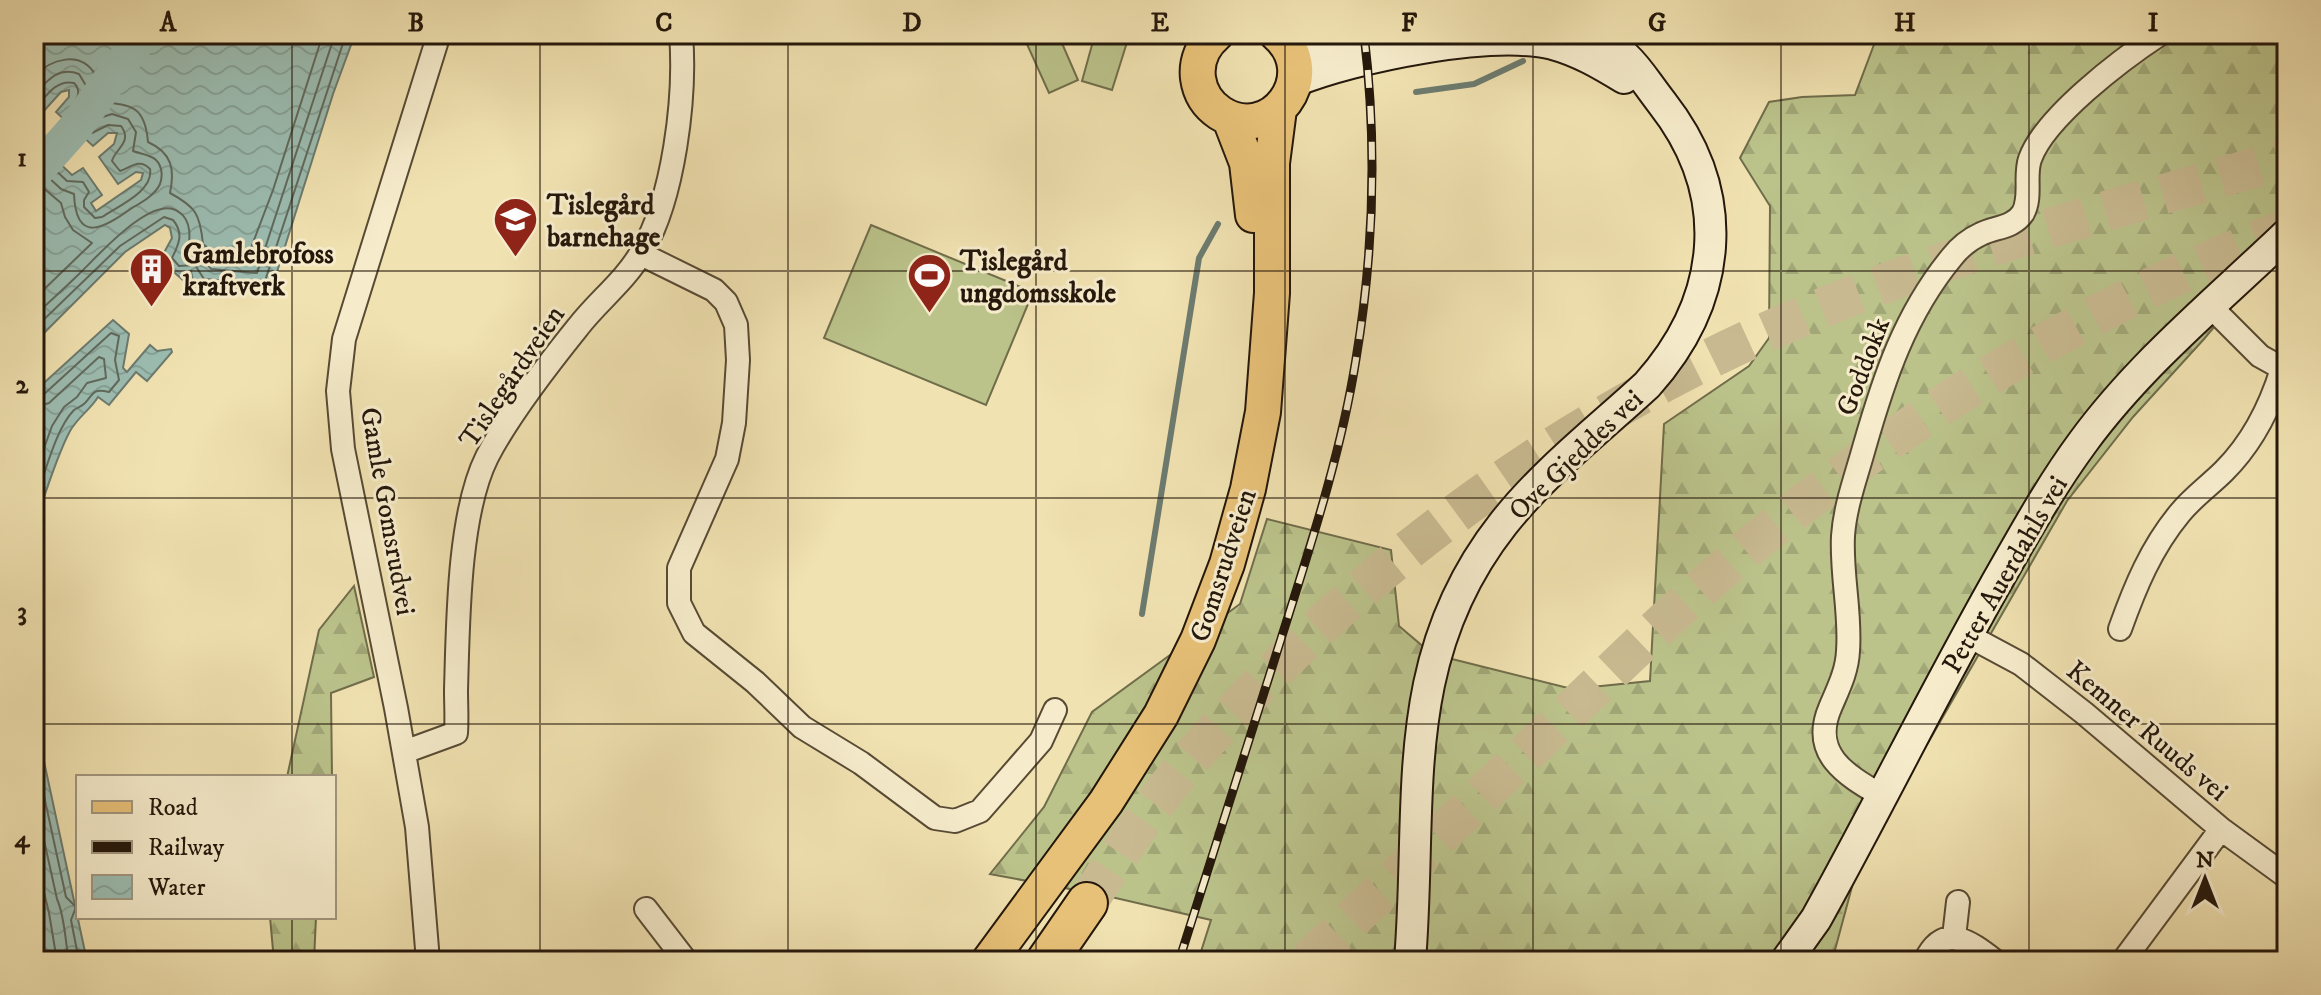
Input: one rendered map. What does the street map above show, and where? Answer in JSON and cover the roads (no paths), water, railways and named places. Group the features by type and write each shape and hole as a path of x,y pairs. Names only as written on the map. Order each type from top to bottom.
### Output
{"highway":[{"path":"1047,961 1087,903"}],"main road":[{"path":"1216,34 1200,56 1198,79 1207,101 1230,119 1255,121 1287,95"},
{"name":"Gomsrudveien","path":"989,961 1106,802 1153,728 1198,640 1227,564 1246,501 1263,412 1272,293 1272,163 1296,69 1283,40"},
{"name":"Gomsrudveien","path":"965,961 1121,743 1161,673 1209,558 1236,452 1251,333 1252,193 1247,163 1230,119"}],"street":[{"name":"Gamle Gomsrudvei","path":"428,961 423,878 404,752 343,449 338,391 344,339 439,34"},
{"path":"1283,40 1326,44 1388,34"},
{"name":"Ove Gjeddes vei","path":"1410,961 1419,734 1430,673 1454,603 1485,547 1525,497 1664,366 1682,340 1701,296 1711,244 1707,198 1692,150 1677,122 1635,64 1588,34"},
{"name":"Goddokk","path":"1882,796 1841,771 1830,755 1825,729 1844,674 1848,651 1843,553 1847,507 1889,365 1909,322 1952,257 1976,237 2010,224 2022,213 2027,198 2030,159 2041,139 2103,76 2160,34"},
{"name":"Tislegårdveien","path":"404,752 456,733 461,573 476,484 487,457 517,410 578,327 641,254 669,180 677,126 682,35"},
{"name":"Ove Gjeddes vei","path":"1287,95 1352,63 1457,44 1540,36 1602,64 1661,102"},
{"name":"Petter Auerdahls vei","path":"1786,961 1816,919 2034,516 2084,441 2141,372 2287,234"},
{"path":"641,254 714,290 733,314 738,360 734,423 727,459 679,568 679,603 694,633 755,682 802,727 861,763 935,818 955,821 980,811 1041,741 1055,710"},
{"path":"2120,629 2152,553 2180,512 2225,470 2251,438 2269,407 2284,370 2260,356 2211,307"},
{"name":"Kemner Ruuds vei","path":"1967,635 2021,664 2221,829 2287,877"},
{"path":"2123,961 2221,829"},
{"path":"1954,937 1958,902"},
{"path":"646,909 686,961"},
{"path":"1925,961 1940,940 1954,937 1973,945 1995,961"}],"water":[{"path":"34,34 355,34 270,294 194,286 191,271 183,280 160,260 172,238 170,228 165,225 125,252 34,343 34,139 72,175 83,168 102,195 91,203 96,211 141,180 143,173 136,172 118,184 99,157 114,144 117,133 108,133 93,146 56,112 69,97 69,90 61,92 34,122"},
{"path":"113,320 129,334 123,368 127,372 150,345 157,351 171,349 172,352 147,381 136,372 109,405 98,397 77,422 60,453 34,527 34,392"},
{"path":"34,715 87,961 34,961"}],"waterway":[{"path":"34,174 74,129 143,34"},
{"path":"1416,92 1474,84 1523,61"},
{"path":"1142,614 1199,258 1218,224"}],"tunnel":[{"path":"1087,903 1170,784 1213,733 1274,671 1390,565 1451,517 1581,430 1718,355 1849,297 2035,232 2287,158"},
{"path":"1308,961 1687,601 1825,487 1949,401 2080,324 2148,289 2287,229"}],"railway":[{"path":"1179,961 1314,535 1350,395 1367,278 1372,196 1371,115 1364,34"}],"place":[{"name":"Tislegård barnehage","path":"516,259"},
{"name":"Gamlebrofoss kraftverk","path":"152,308"},
{"name":"Tislegård ungdomsskole","path":"929,315"}]}
